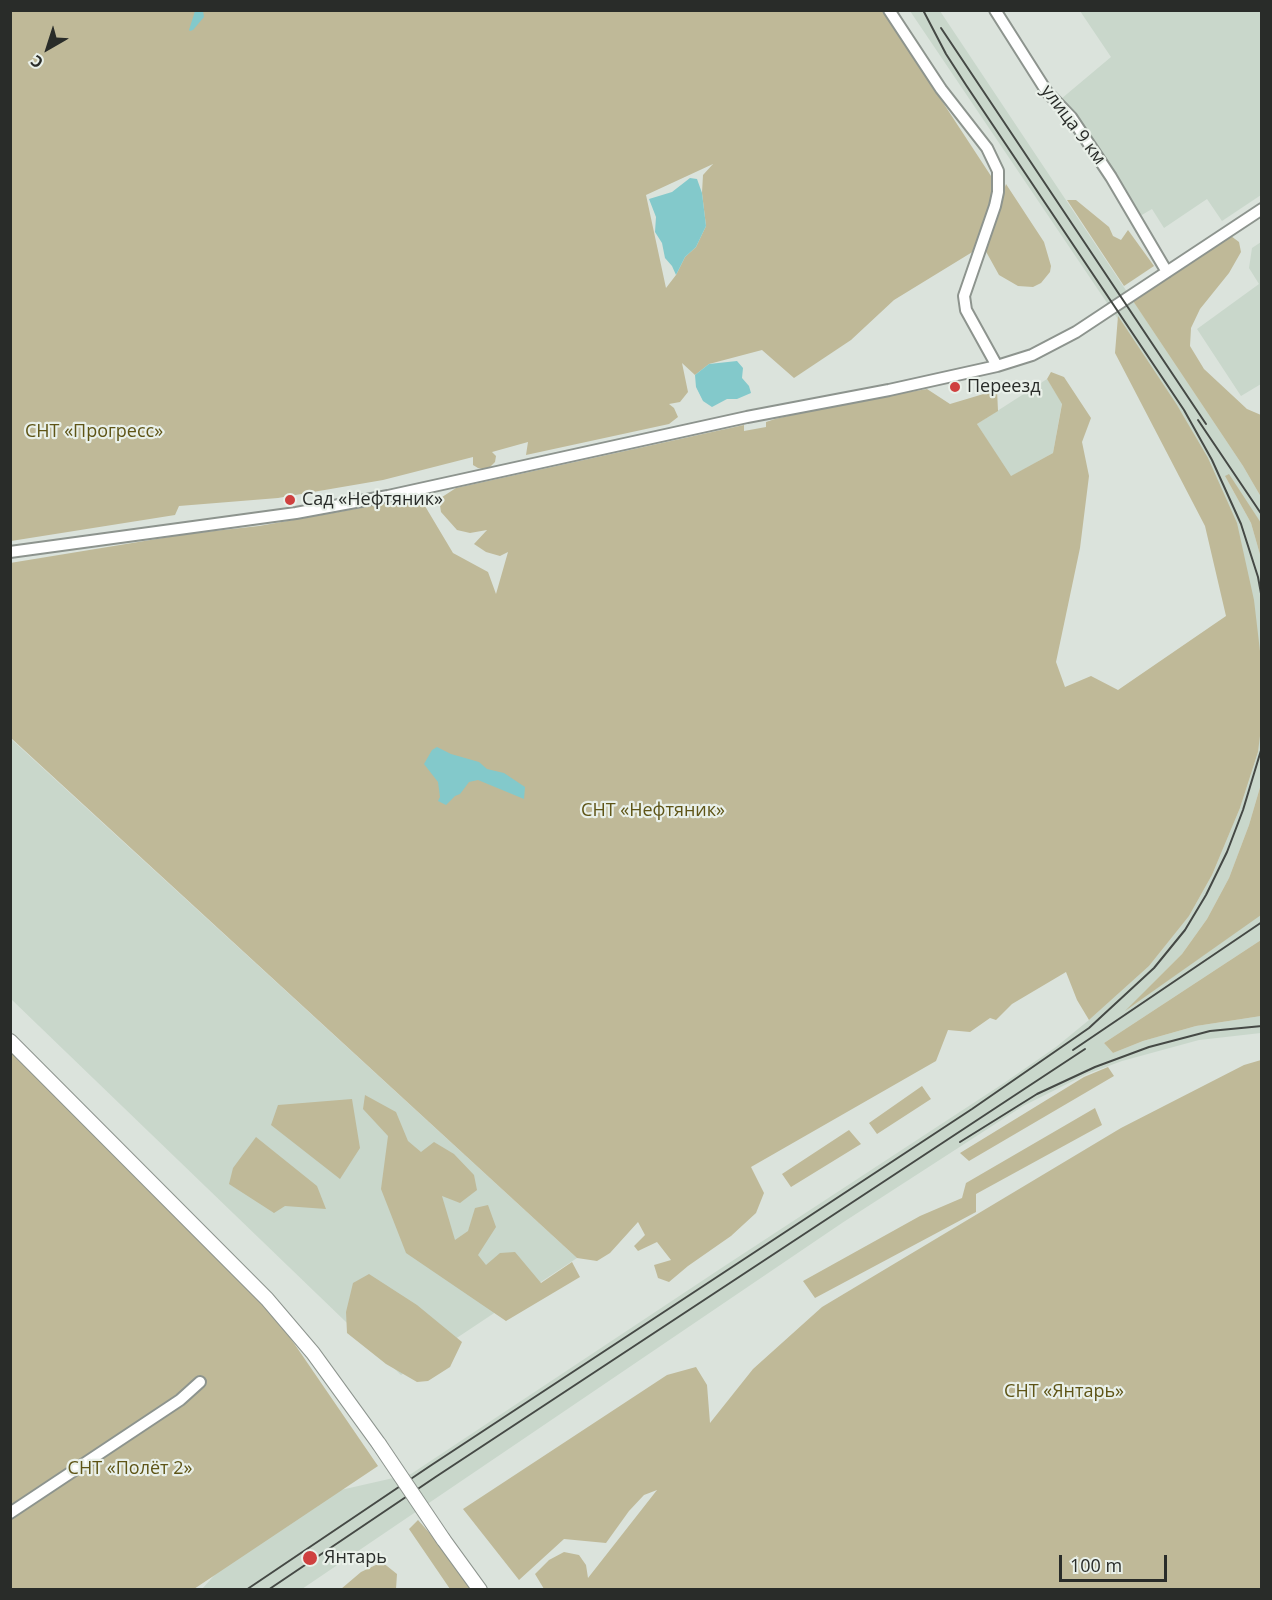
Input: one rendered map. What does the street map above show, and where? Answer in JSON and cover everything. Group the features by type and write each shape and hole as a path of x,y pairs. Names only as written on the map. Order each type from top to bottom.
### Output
{"main road":[{"path":"10,1041 267,1299 313,1353 480,1590"}],"street":[{"path":"889,10 941,89 987,148 998,171 995,206 964,296 966,310 997,366"},
{"name":"улица 9 км","path":"995,10 1047,92 1071,117 1111,177 1167,272"},
{"path":"10,552 296,513 388,496 997,366 1047,349 1076,332 1262,209"},
{"path":"10,1513 180,1400 200,1382"}],"shaded area":[{"path":"910,11 940,11 1243,466 1261,497 1261,523 1225,476 1251,523 1261,558 1261,692 1260,651 1214,475 1184,417"},
{"path":"1080,11 1261,11 1261,195 1222,221 1207,199 1164,228 1152,209 1140,216 1080,119 1061,99 1111,57"},
{"path":"1261,242 1261,384 1241,396 1197,329 1259,284 1249,268 1252,248"},
{"path":"1047,379 1062,403 1053,453 1010,477 977,424"},
{"path":"1261,720 1261,784 1249,825 1229,878 1207,919 1182,954 1129,1008 1261,914 1261,940 1104,1043 1113,1053 1143,1041 1196,1026 1261,1016 1261,1033 1199,1040 1122,1061 1087,1074 1023,1106 842,1223 302,1589 201,1590 279,1504 411,1474 1004,1083 1056,1047 1089,1020 1149,966 1189,916 1212,875 1240,808 1258,752"},
{"path":"10,738 577,1258 401,1375 11,999"}],"green space":[{"name":"СНТ «Прогресс»","path":"10,11 883,11 991,176 991,201 974,251 894,300 851,340 794,378 762,350 709,364 695,375 682,363 688,392 680,402 669,404 674,408 678,417 669,424 526,455 528,442 492,452 496,456 495,462 487,470 473,465 473,457 383,480 278,498 179,506 175,515 11,541","holes":["713,164 703,175 702,193 706,226 696,247 685,257 666,288 646,195"]},
{"path":"1006,184 1044,242 1051,266 1050,272 1041,283 1033,287 1018,286 999,275 984,248"},
{"path":"1067,200 1076,200 1109,227 1113,236 1121,240 1128,230 1154,266 1124,286"},
{"path":"1231,236 1239,242 1241,252 1229,273 1200,309 1191,328 1190,346 1204,369 1247,409 1261,415 1261,497 1243,466 1133,301"},
{"name":"СНТ «Нефтяник»","path":"1118,316 1177,405 1208,458 1237,523 1254,600 1260,651 1262,720 1258,752 1240,808 1212,875 1189,916 1149,966 1089,1020 1077,1000 1066,972 1012,1004 996,1020 990,1018 970,1032 948,1030 936,1061 751,1167 764,1193 756,1213 731,1236 669,1282 658,1278 654,1265 671,1260 657,1242 638,1251 634,1246 645,1235 638,1222 610,1253 597,1261 577,1258 11,738 10,563 187,534 259,526 412,499 422,501 453,553 488,572 496,594 508,552 500,556 486,552 474,544 487,530 470,533 457,530 441,512 439,499 456,488 744,425 744,431 766,427 766,422 775,419 830,406 927,389 950,404 997,390 998,411 977,424 1011,476 1053,453 1062,404 1047,379 1051,372 1064,377 1091,418 1082,442 1089,476 1080,548 1056,662 1065,687 1091,676 1118,690 1226,616 1205,526 1115,353"},
{"path":"1229,474 1261,523 1261,558 1251,523 1225,476"},
{"path":"1261,784 1261,915 1125,1011 1182,954 1207,919 1229,878 1249,825"},
{"path":"1261,940 1261,1016 1196,1026 1143,1041 1113,1053 1104,1043"},
{"name":"СНТ «Полёт 2»","path":"10,1050 276,1317 378,1466 194,1589 11,1589"},
{"name":"СНТ «Янтарь»","path":"1261,1060 1261,1589 544,1589 535,1574 549,1560 564,1552 579,1555 586,1565 588,1578 657,1490 644,1495 629,1511 606,1543 564,1539 519,1580 463,1509 667,1375 696,1367 707,1385 710,1423 753,1369 822,1307 1121,1128 1244,1065"},
{"path":"1108,1067 1114,1076 969,1161 960,1153 1084,1077"},
{"path":"922,1086 931,1099 877,1134 869,1123"},
{"path":"365,1095 396,1112 408,1141 421,1152 434,1142 454,1154 474,1175 477,1190 460,1203 442,1196 455,1240 468,1231 475,1208 488,1205 496,1227 478,1255 486,1265 500,1253 515,1252 541,1283 572,1262 580,1277 506,1321 406,1253 381,1189 388,1136 363,1109"},
{"path":"352,1099 360,1148 340,1179 271,1125 278,1105"},
{"path":"1095,1108 1102,1125 976,1194 976,1212 815,1298 803,1281 920,1216 962,1198 966,1183"},
{"path":"849,1130 861,1144 791,1187 782,1174"},
{"path":"256,1137 317,1186 326,1209 285,1206 274,1213 229,1184 233,1168"},
{"path":"369,1274 417,1305 462,1342 450,1367 428,1381 417,1382 386,1364 347,1333 346,1312 353,1283"},
{"path":"418,1520 479,1589 450,1589 409,1529"},
{"path":"382,1562 397,1574 396,1589 341,1589 361,1572"}],"water":[{"path":"195,11 203,11 204,17 190,31 189,30"},
{"path":"690,178 697,179 702,193 706,226 696,247 685,257 676,275 665,258 662,243 655,232 656,217 649,199 672,192"},
{"path":"737,361 743,368 742,378 749,386 751,393 737,399 727,399 712,407 703,401 696,387 695,375 709,364"},
{"path":"437,747 451,754 479,762 487,769 504,773 525,787 524,799 478,780 469,782 460,794 446,805 438,801 440,797 438,782 424,764 432,750"}],"railway":[{"path":"923,10 946,54 966,85 1184,410 1212,460 1241,524 1258,577 1262,599"},
{"path":"941,28 1206,424"},
{"path":"1198,420 1262,515"},
{"path":"246,1590 972,1109 1089,1028 1154,968 1185,930 1206,895 1227,852 1243,810 1262,747"},
{"path":"1073,1050 1262,922"},
{"path":"960,1142 1037,1094 1095,1067 1149,1047 1210,1031 1262,1026"},
{"path":"268,1590 1085,1049"}],"place":[{"name":"Переезд","path":"955,387"},
{"name":"Сад «Нефтяник»","path":"290,500"},
{"name":"Янтарь","path":"310,1558"}]}
